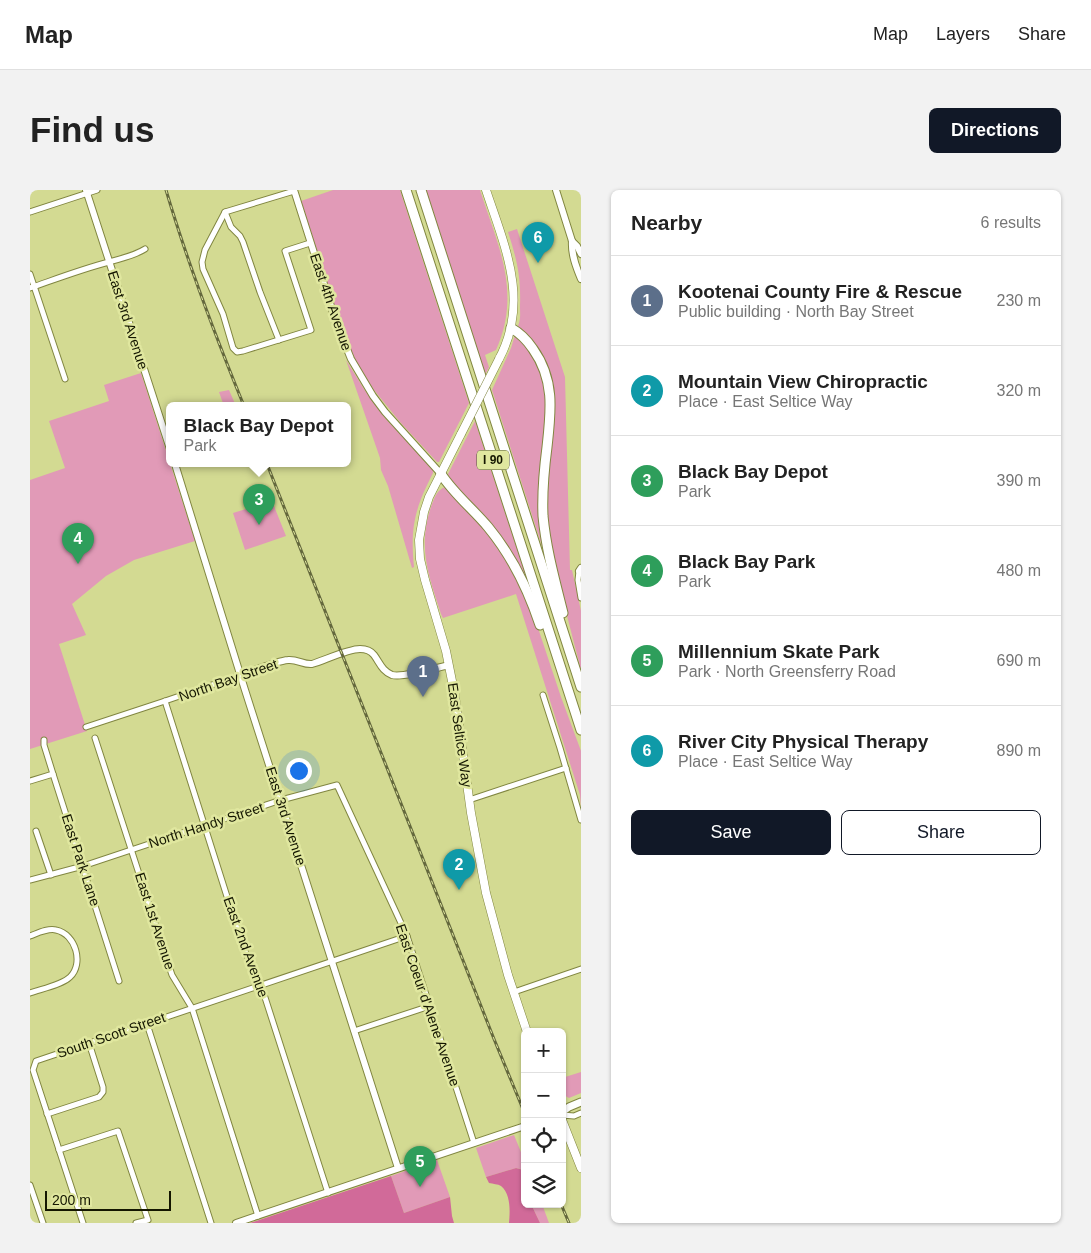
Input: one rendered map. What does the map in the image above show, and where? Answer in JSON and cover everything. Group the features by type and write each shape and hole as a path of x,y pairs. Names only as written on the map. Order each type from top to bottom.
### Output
{"highway":[{"name":"I 90","path":"406,190 581,730"},
{"name":"I 90","path":"421,190 580,685"},
{"path":"511,328 523,336 533,349 543,366 548,382 550,414 543,484 544,527 551,566 580,685"},
{"path":"441,474 451,488 495,536 518,572 533,604 581,738"}],"main road":[{"name":"East Seltice Way","path":"486,190 513,278 514,299 511,328 505,347 429,497 420,529 419,550 425,580 449,665 457,704 470,800 486,893 495,929 526,1028"},
{"path":"566,1110 581,1102"},
{"path":"566,1130 581,1168"}],"street":[{"path":"30,212 86,192 97,190"},
{"path":"294,190 225,212 205,250 202,262 203,269 223,314 233,348 237,352 311,330 285,251 310,243"},
{"name":"East 4th Avenue","path":"294,190 340,334 356,369 372,396 441,474"},
{"path":"556,190 572,241 573,256 581,279"},
{"name":"East 3rd Avenue","path":"86,192 166,437"},
{"path":"225,212 231,227 243,242 279,340"},
{"path":"572,241 581,254"},
{"path":"32,287 126,258 140,253 145,248"},
{"path":"30,274 32,287 64,379"},
{"name":"East 3rd Avenue","path":"176,467 398,1168"},
{"path":"580,570 578,580 581,598"},
{"name":"North Bay Street","path":"86,727 283,661 294,660 312,664 360,649 372,653 384,670 394,675 405,675 449,665"},
{"path":"544,695 581,820"},
{"name":"East 2nd Avenue","path":"165,702 243,947 261,984 328,1193"},
{"name":"East 1st Avenue","path":"95,738 172,975 192,1008 258,1216"},
{"name":"East Park Lane","path":"44,740 53,774 119,981"},
{"path":"470,800 566,768"},
{"path":"30,782 53,774"},
{"name":"East Coeur d'Alene Avenue","path":"281,800 336,785 406,936 474,1143"},
{"name":"North Handy Street","path":"30,880 82,866 281,800"},
{"path":"36,831 51,874"},
{"path":"30,936 47,930 63,932 72,941 77,960 76,969 68,979 30,993"},
{"name":"South Scott Street","path":"47,1114 33,1070 38,1060 406,936"},
{"path":"514,992 581,969"},
{"path":"354,1031 430,1006"},
{"path":"147,1024 211,1223"},
{"path":"82,1223 47,1114 102,1095 103,1087 89,1043"},
{"path":"566,1115 574,1116 581,1113"},
{"path":"236,1223 521,1127"},
{"path":"59,1150 118,1130 148,1220 136,1223"},
{"path":"30,1185 43,1223"}],"shaded area":[{"path":"333,190 400,190 469,403 439,462 400,422 374,390 357,363 345,338 301,201"},
{"path":"426,190 480,190 494,230 504,269 507,308 504,329 496,350 485,355 489,367 485,375"},
{"path":"517,229 565,377 570,570 572,570 581,611 581,670 548,536 545,506 553,411 532,340 518,326 520,321 519,277 508,232"},
{"path":"515,335 518,335 532,352 546,385 547,562 492,390"},
{"path":"346,360 385,418 433,469 415,518 413,540 414,567 412,568 388,486 381,470 380,458"},
{"path":"141,373 166,451 166,467 171,467 195,541 134,560 106,576 72,604 86,635 59,644 87,731 30,749 30,480 65,468 49,421 109,401 104,385"},
{"path":"229,390 234,402 223,402 219,392"},
{"path":"475,421 530,589 452,483 448,474"},
{"path":"445,487 459,499 506,555 530,604 581,751 581,808 580,795 516,594 443,618 441,614 428,573 425,533 434,499 438,492"},
{"path":"272,501 286,536 245,550 233,513"},
{"path":"581,1072 581,1093 569,1098 566,1096 566,1077"},
{"path":"514,1135 521,1152 521,1169 516,1168 486,1177 476,1148"},
{"path":"437,1160 450,1197 404,1213 391,1176"},
{"path":"516,1168 521,1169 521,1208 533,1208 540,1223 509,1223 510,1214 507,1194 501,1186 489,1183 486,1177"},
{"path":"391,1176 404,1213 450,1197 454,1223 250,1223"},
{"path":"533,1208 543,1208 549,1223 540,1223"}],"railway":[{"path":"166,190 202,299 242,402"},
{"path":"268,467 521,1104"},
{"path":"563,1208 569,1223"}],"place":[{"name":"River City Physical Therapy","path":"538,263"},
{"name":"Black Bay Depot","path":"259,525"},
{"name":"Black Bay Park","path":"78,564"},
{"name":"Kootenai County Fire & Rescue","path":"423,697"},
{"name":"Mountain View Chiropractic","path":"459,890"},
{"name":"Millennium Skate Park","path":"420,1187"}]}
